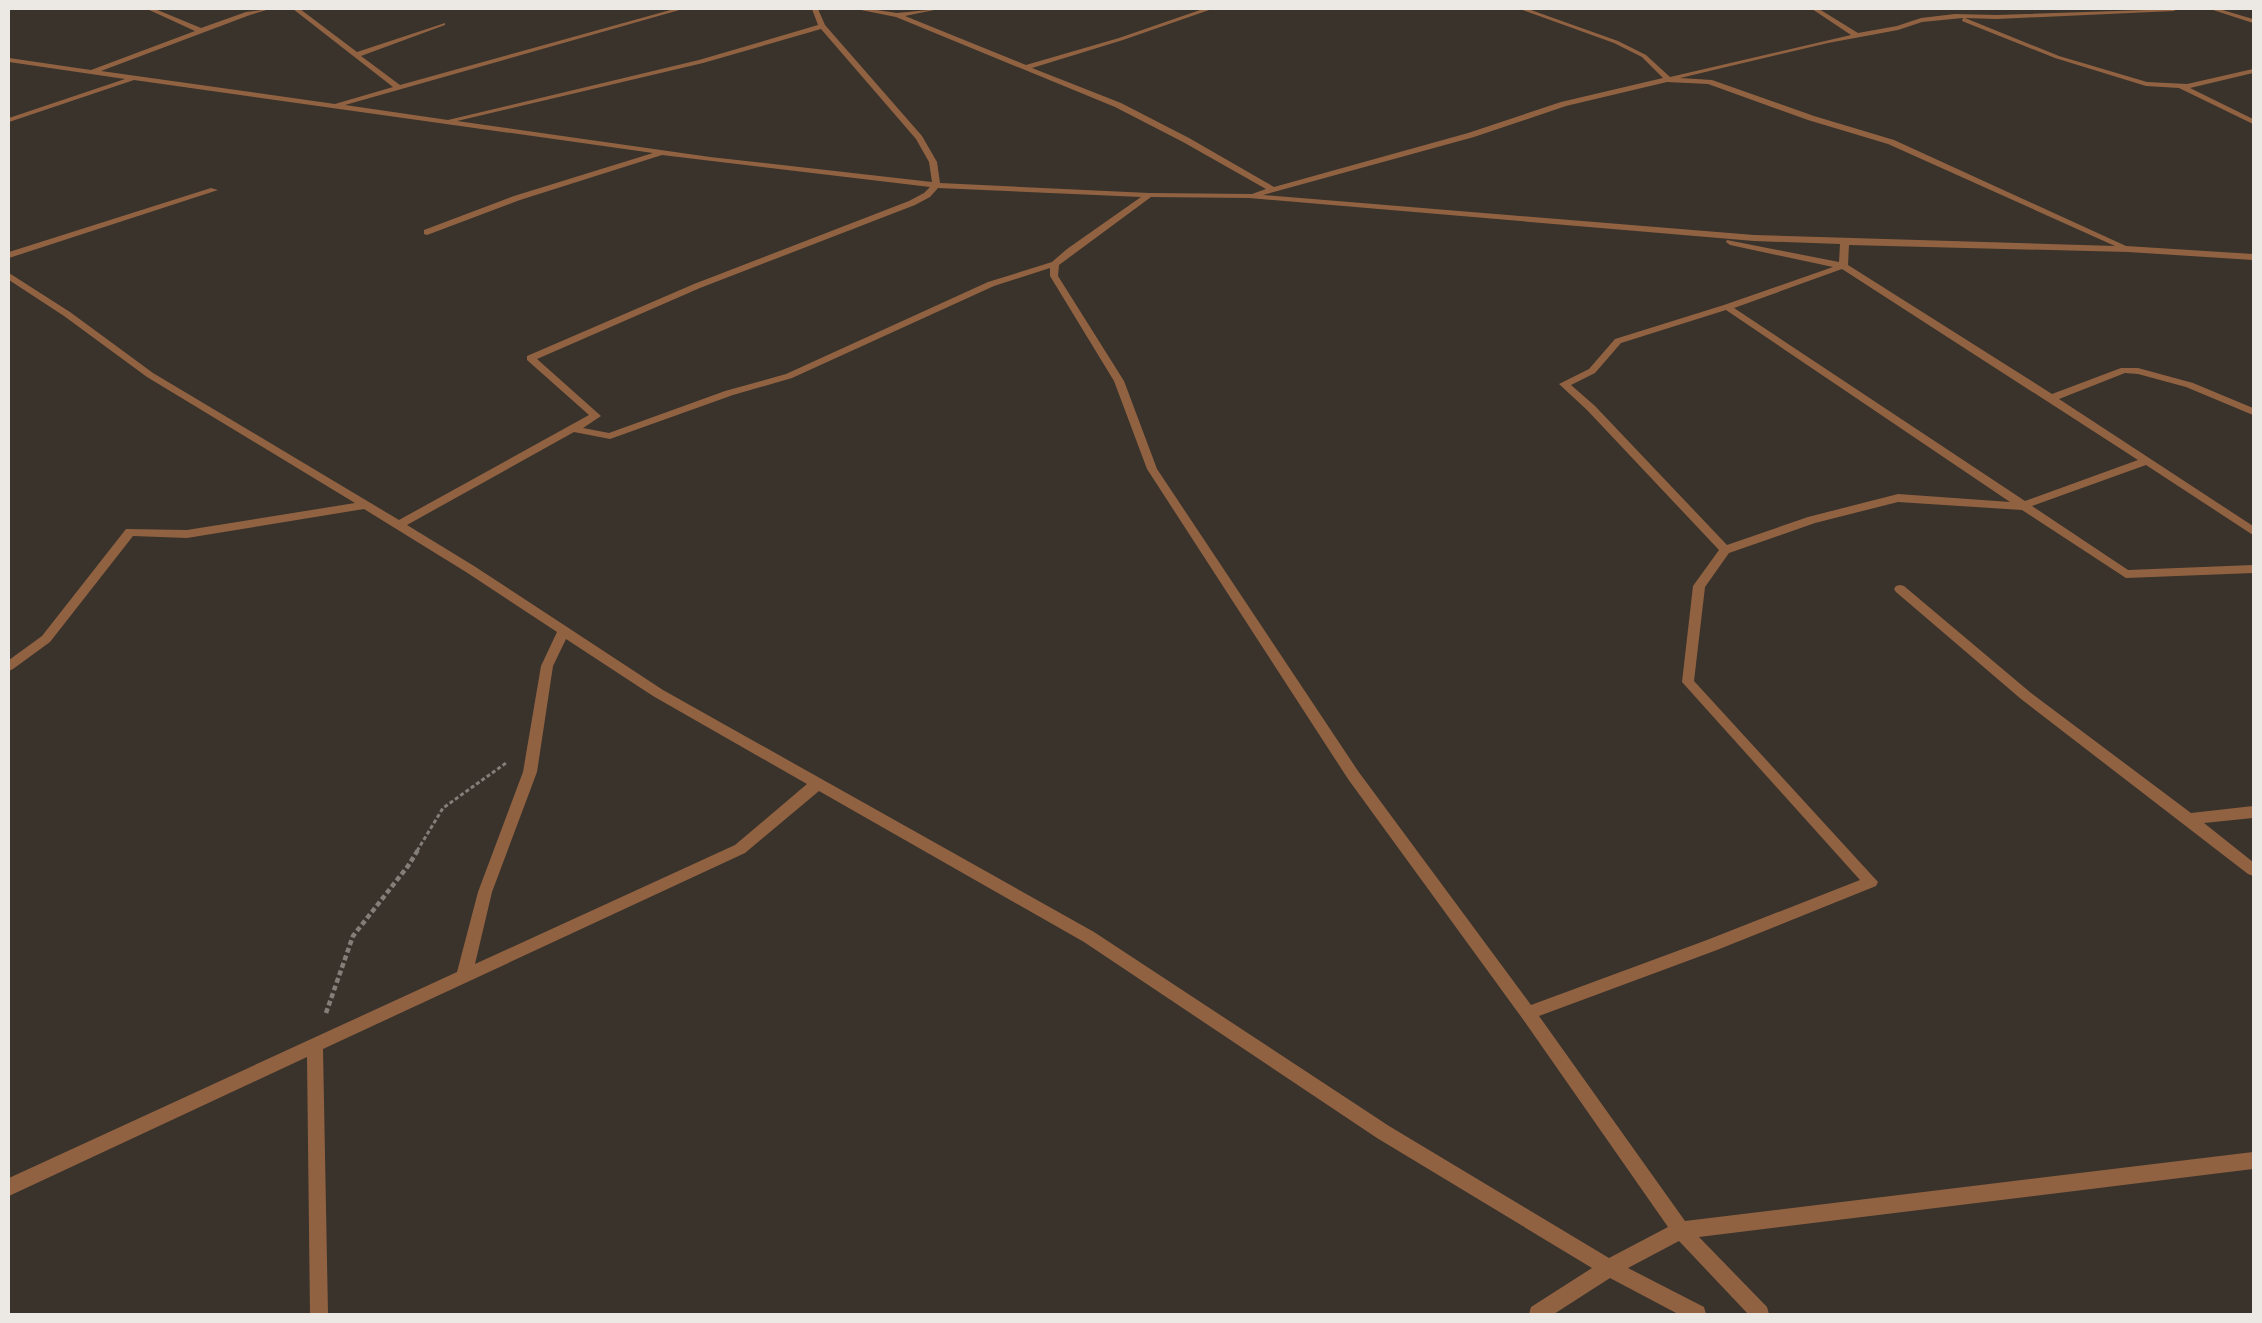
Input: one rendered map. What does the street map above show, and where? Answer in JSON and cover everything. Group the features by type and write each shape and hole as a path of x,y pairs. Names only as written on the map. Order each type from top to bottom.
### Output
{"street":[{"path":"150,9 202,31"},
{"path":"157,12 167,9"},
{"path":"91,72 267,9"},
{"path":"296,9 397,87"},
{"path":"333,106 680,9"},
{"path":"399,525 596,416 530,358 697,286 912,203 927,195 936,185 933,162 919,138 822,26 815,9"},
{"path":"859,9 897,15 1118,105 1186,140 1272,189"},
{"path":"897,15 936,9"},
{"path":"1027,67 1121,39 1208,9"},
{"path":"1523,9 1616,42 1644,56 1669,80 1709,82 1891,142 2128,249"},
{"path":"1815,9 1858,36"},
{"path":"1249,196 1472,135 1564,104 1828,41 1898,28 1921,20 1957,12 1997,17 2174,9"},
{"path":"2213,9 2253,21"},
{"path":"1957,12 2057,57 2146,84 2179,85 2253,71"},
{"path":"356,55 443,24"},
{"path":"444,122 701,62 822,26"},
{"path":"9,60 664,152 936,185 1149,195 1249,196 1679,232 1845,242 2128,249 2253,257"},
{"path":"9,120 134,79"},
{"path":"2179,85 2253,122"},
{"path":"427,232 517,198 664,152"},
{"path":"9,255 214,190"},
{"path":"573,429 610,436 728,393 789,376 991,284 1055,264 1070,250 1149,195"},
{"path":"1679,232 1843,266 2051,398 2253,530"},
{"path":"1843,266 1845,242"},
{"path":"1055,264 1054,276 1119,381 1152,469 1353,775 1528,1012 1681,1230 1760,1314"},
{"path":"1724,550 1591,408 1564,384 1592,371 1618,341 1727,307 1843,266"},
{"path":"9,276 67,314 150,375 399,525 658,693 1089,937 1383,1132 1609,1268 1697,1314"},
{"path":"1727,307 2126,574 2253,569"},
{"path":"2051,398 2124,370 2134,369 2155,373 2253,412"},
{"path":"1528,1012 1712,945 1871,882 1688,682 1698,586 1724,550 1812,520 1898,498 2022,506 2147,461"},
{"path":"9,666 46,639 130,532 187,534 366,505"},
{"path":"1900,589 2026,696 2189,819 2253,870"},
{"path":"464,976 485,892 530,772 547,666 564,631"},
{"path":"9,1187 740,849 817,784"},
{"path":"2189,819 2253,812"},
{"path":"315,1046 319,1314"},
{"path":"1538,1314 1609,1268 1681,1230 2253,1161"}],"path":[{"path":"315,1046 353,936 408,866 443,808 535,742"}]}
